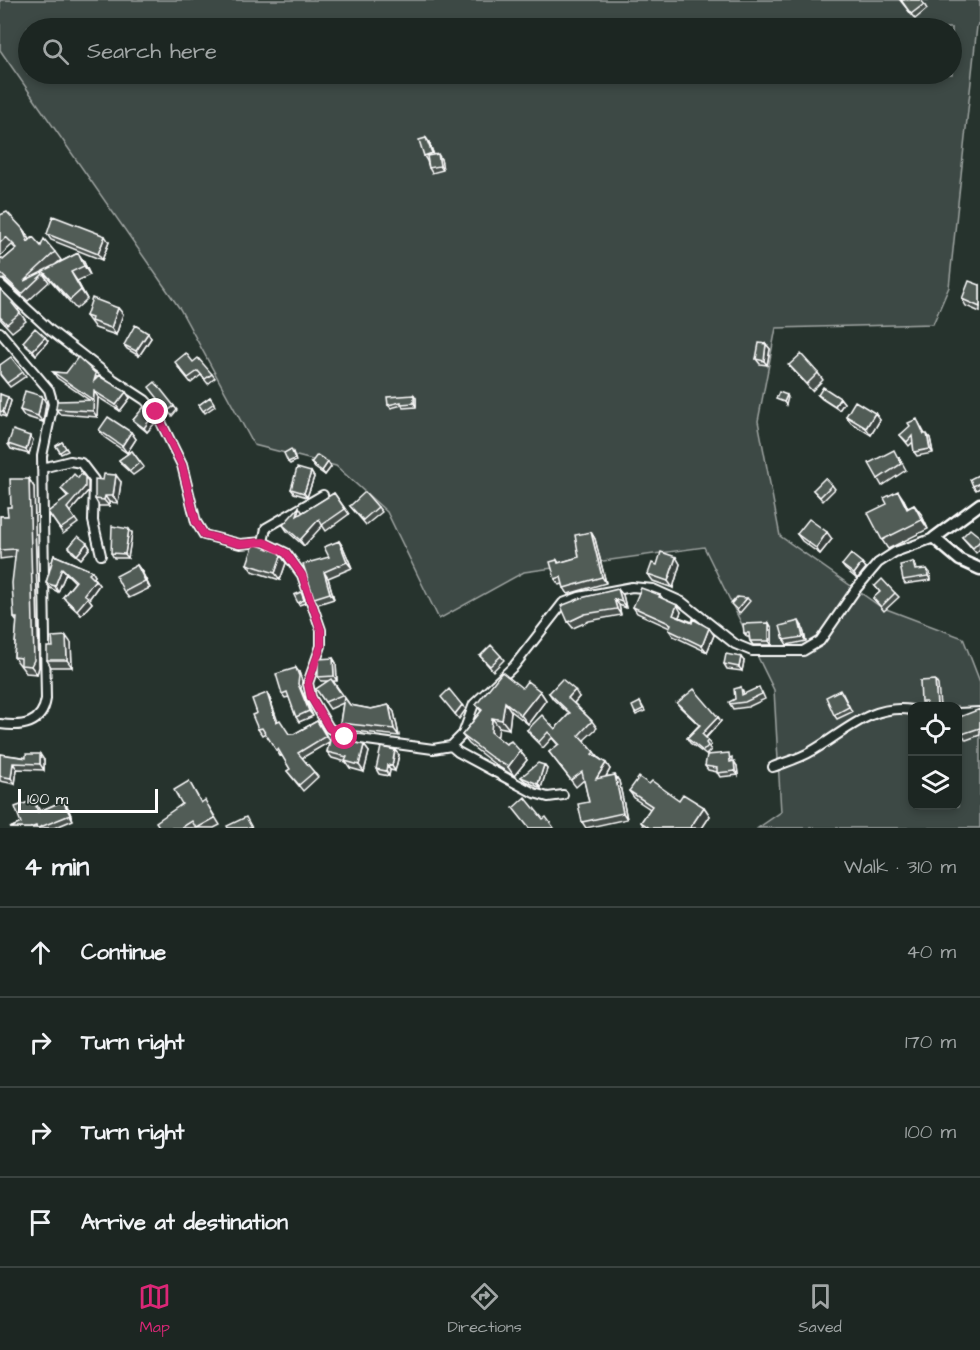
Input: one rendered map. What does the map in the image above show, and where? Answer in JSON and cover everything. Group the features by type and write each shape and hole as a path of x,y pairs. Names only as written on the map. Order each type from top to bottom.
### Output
{"street":[{"path":"0,284 50,330 113,379 145,400 156,412 182,465 196,522 204,535 240,544 264,542 286,553 302,575 318,622 321,646 308,683 311,697 329,728 345,737 433,749 451,746 463,734 474,704 514,666 563,603 579,597 632,587 653,589 682,602 735,644 752,651 803,651 820,641 856,589 878,563 895,552 934,538 980,504"},
{"path":"0,332 51,397 52,412 45,434 42,468 45,705 36,719 27,725 15,726 0,723"},
{"path":"42,468 69,461 81,463 94,480 93,521 101,555"},
{"path":"264,542 266,528 323,495"},
{"path":"934,538 960,560 980,569"},
{"path":"773,767 811,753 862,718 896,707 908,709"},
{"path":"962,713 980,712"},
{"path":"451,746 534,793 548,797 563,795"}],"shaded area":[{"path":"0,0 980,0 980,24 977,26 949,287 933,324 776,328 758,421 780,536 881,607 963,638 980,682 980,828 758,828 781,812 774,690 704,547 524,572 439,619 387,512 336,466 254,445 180,309 24,84 962,84 962,18 18,18 18,76 0,50"}],"building":[{"path":"901,0 921,0 924,4 911,14"},
{"path":"426,138 432,153 424,156 419,140"},
{"path":"438,154 440,166 429,168 427,156"},
{"path":"7,212 22,228 28,242 33,237 41,246 44,239 55,252 24,281 42,272 43,274 22,294 0,273 0,257 3,260 17,248 6,237 0,243 0,215"},
{"path":"53,216 105,236 98,254 47,234"},
{"path":"78,253 84,266 71,272 81,290 70,300 43,271"},
{"path":"969,281 980,285 980,307 962,299"},
{"path":"0,289 20,313 7,324 0,317"},
{"path":"92,298 118,308 111,328 91,321 92,318 86,316"},
{"path":"135,325 148,333 136,351 124,345"},
{"path":"35,328 45,337 33,350 23,342"},
{"path":"759,343 766,344 764,361 756,359"},
{"path":"186,353 193,362 198,358 212,374 205,379 198,371 188,378 175,362"},
{"path":"801,354 818,373 807,384 789,365"},
{"path":"11,357 23,372 7,383 0,374 0,365"},
{"path":"78,357 96,374 94,381 99,376 126,392 116,405 94,391 93,411 56,409 57,401 93,400 53,372 66,373"},
{"path":"155,382 174,406 168,411 149,387"},
{"path":"823,387 840,398 835,406 818,395"},
{"path":"25,391 42,396 38,416 20,410"},
{"path":"779,392 787,395 784,402 776,399"},
{"path":"0,394 8,397 3,412 0,411"},
{"path":"414,395 414,403 401,404 401,402 388,405 387,397"},
{"path":"210,397 214,403 203,411 199,405"},
{"path":"855,401 875,413 866,428 846,416"},
{"path":"144,407 151,418 144,428 133,420"},
{"path":"108,417 131,432 122,446 99,430"},
{"path":"917,419 924,434 927,434 930,449 914,452 912,436 907,442 900,435 910,426 908,423"},
{"path":"13,430 30,436 26,450 8,444"},
{"path":"62,442 66,448 60,452 56,446"},
{"path":"291,449 295,459 288,462 284,453"},
{"path":"894,450 901,464 878,479 869,463"},
{"path":"132,451 140,462 130,471 119,460"},
{"path":"317,455 328,462 322,471 311,463"},
{"path":"297,468 311,472 304,493 291,489"},
{"path":"74,474 78,478 81,474 85,477 85,487 67,508 75,519 60,529 48,512 69,496 61,489"},
{"path":"104,474 116,475 113,496 105,496 104,500 95,499 95,479 103,480"},
{"path":"980,474 980,483 973,486 970,479"},
{"path":"825,478 832,485 820,497 813,490"},
{"path":"10,479 29,479 34,660 31,666 21,665 21,658 14,657 17,618 14,618 12,583 16,549 0,550 0,516 8,516 7,507 11,507"},
{"path":"898,491 907,509 914,505 922,520 882,540 868,513 887,504 884,498"},
{"path":"365,492 378,507 363,520 350,506"},
{"path":"334,493 345,509 322,525 319,519 300,540 283,525 299,507 297,516"},
{"path":"809,519 827,532 816,548 797,534"},
{"path":"112,526 129,529 125,554 111,553"},
{"path":"970,529 980,537 980,541 973,548 962,537"},
{"path":"591,532 602,577 564,588 561,577 555,579 550,562 557,560 558,563 579,557 575,535"},
{"path":"78,536 87,543 77,555 69,547"},
{"path":"339,541 347,562 324,572 330,593 314,598 303,564 329,557 324,547"},
{"path":"254,544 278,552 281,556 275,573 247,564"},
{"path":"661,552 676,557 668,581 648,574 652,563 657,565"},
{"path":"851,554 862,563 854,574 842,565"},
{"path":"54,555 92,571 89,574 95,580 84,594 88,597 77,610 63,597 76,581 62,568 55,586 46,583"},
{"path":"913,562 915,570 927,569 928,576 903,580 900,565"},
{"path":"137,565 145,581 124,592 116,576"},
{"path":"882,579 895,593 881,607 873,598 880,592 875,586"},
{"path":"641,588 677,605 673,615 692,623 693,619 709,628 702,646 669,630 671,624 633,607"},
{"path":"618,589 622,602 614,599 617,609 585,614 568,622 561,606 581,598"},
{"path":"301,592 304,600 298,603 294,595"},
{"path":"737,597 747,598 737,610 731,604"},
{"path":"799,621 803,637 784,640 780,626"},
{"path":"769,623 769,641 750,641 749,633 744,633 743,624"},
{"path":"66,636 67,660 47,660 47,647 53,647 52,637"},
{"path":"491,645 501,656 490,666 480,656"},
{"path":"726,654 741,657 739,667 724,664"},
{"path":"333,658 334,676 318,677 318,659"},
{"path":"296,668 299,676 298,684 309,711 296,717 287,692 282,694 276,674"},
{"path":"502,672 522,688 527,681 540,691 521,715 505,702 502,720 492,718 491,732 506,744 511,741 520,751 508,767 462,735 482,710 476,705"},
{"path":"331,679 342,695 325,702 316,689"},
{"path":"562,679 575,690 568,698 592,721 579,735 594,752 592,754 606,763 596,779 615,775 623,813 582,822 578,804 589,802 582,772 571,780 549,752 559,744 548,732 539,742 527,730 542,715 555,729 570,713 549,693"},
{"path":"935,680 937,702 921,702 920,681"},
{"path":"741,687 742,695 759,687 762,694 745,702 730,704 729,702 735,699 734,689"},
{"path":"449,689 462,705 455,714 441,697"},
{"path":"694,689 718,717 702,734 708,740 706,743 708,746 703,751 687,738 700,725 677,703"},
{"path":"840,690 849,707 834,715 826,697"},
{"path":"267,693 276,722 280,720 289,734 294,734 317,721 326,736 298,753 314,772 299,785 287,771 290,769 278,749 276,750 262,728 258,729 252,715 257,713 252,699"},
{"path":"344,697 350,705 371,709 389,705 394,729 340,723"},
{"path":"640,702 643,709 635,713 632,706"},
{"path":"980,709 980,728 962,734 962,716"},
{"path":"331,736 364,745 359,765 345,761 347,757 327,752"},
{"path":"381,747 395,750 392,766 387,765 386,771 376,769"},
{"path":"729,753 730,762 734,761 735,771 717,773 717,768 705,766 707,755"},
{"path":"0,754 26,758 26,754 40,754 40,764 13,763 11,778 0,776"},
{"path":"538,763 544,765 538,784 521,777"},
{"path":"639,777 649,784 652,781 679,800 683,794 704,807 690,828 650,828 641,822 652,806 629,791"},
{"path":"189,781 201,803 205,800 215,818 197,828 192,821 181,828 160,828 156,822 182,804 174,790"},
{"path":"525,797 543,819 546,817 554,828 529,828 513,808"},
{"path":"34,800 38,812 63,801 70,815 38,828 36,826 10,828 21,823 15,807"},
{"path":"246,817 252,828 228,828 227,826"}],"route":[{"path":"156,412 182,465 196,522 204,535 240,544 264,542 286,553 302,575 321,630 321,646 308,683 311,697 329,728 345,737"}]}
